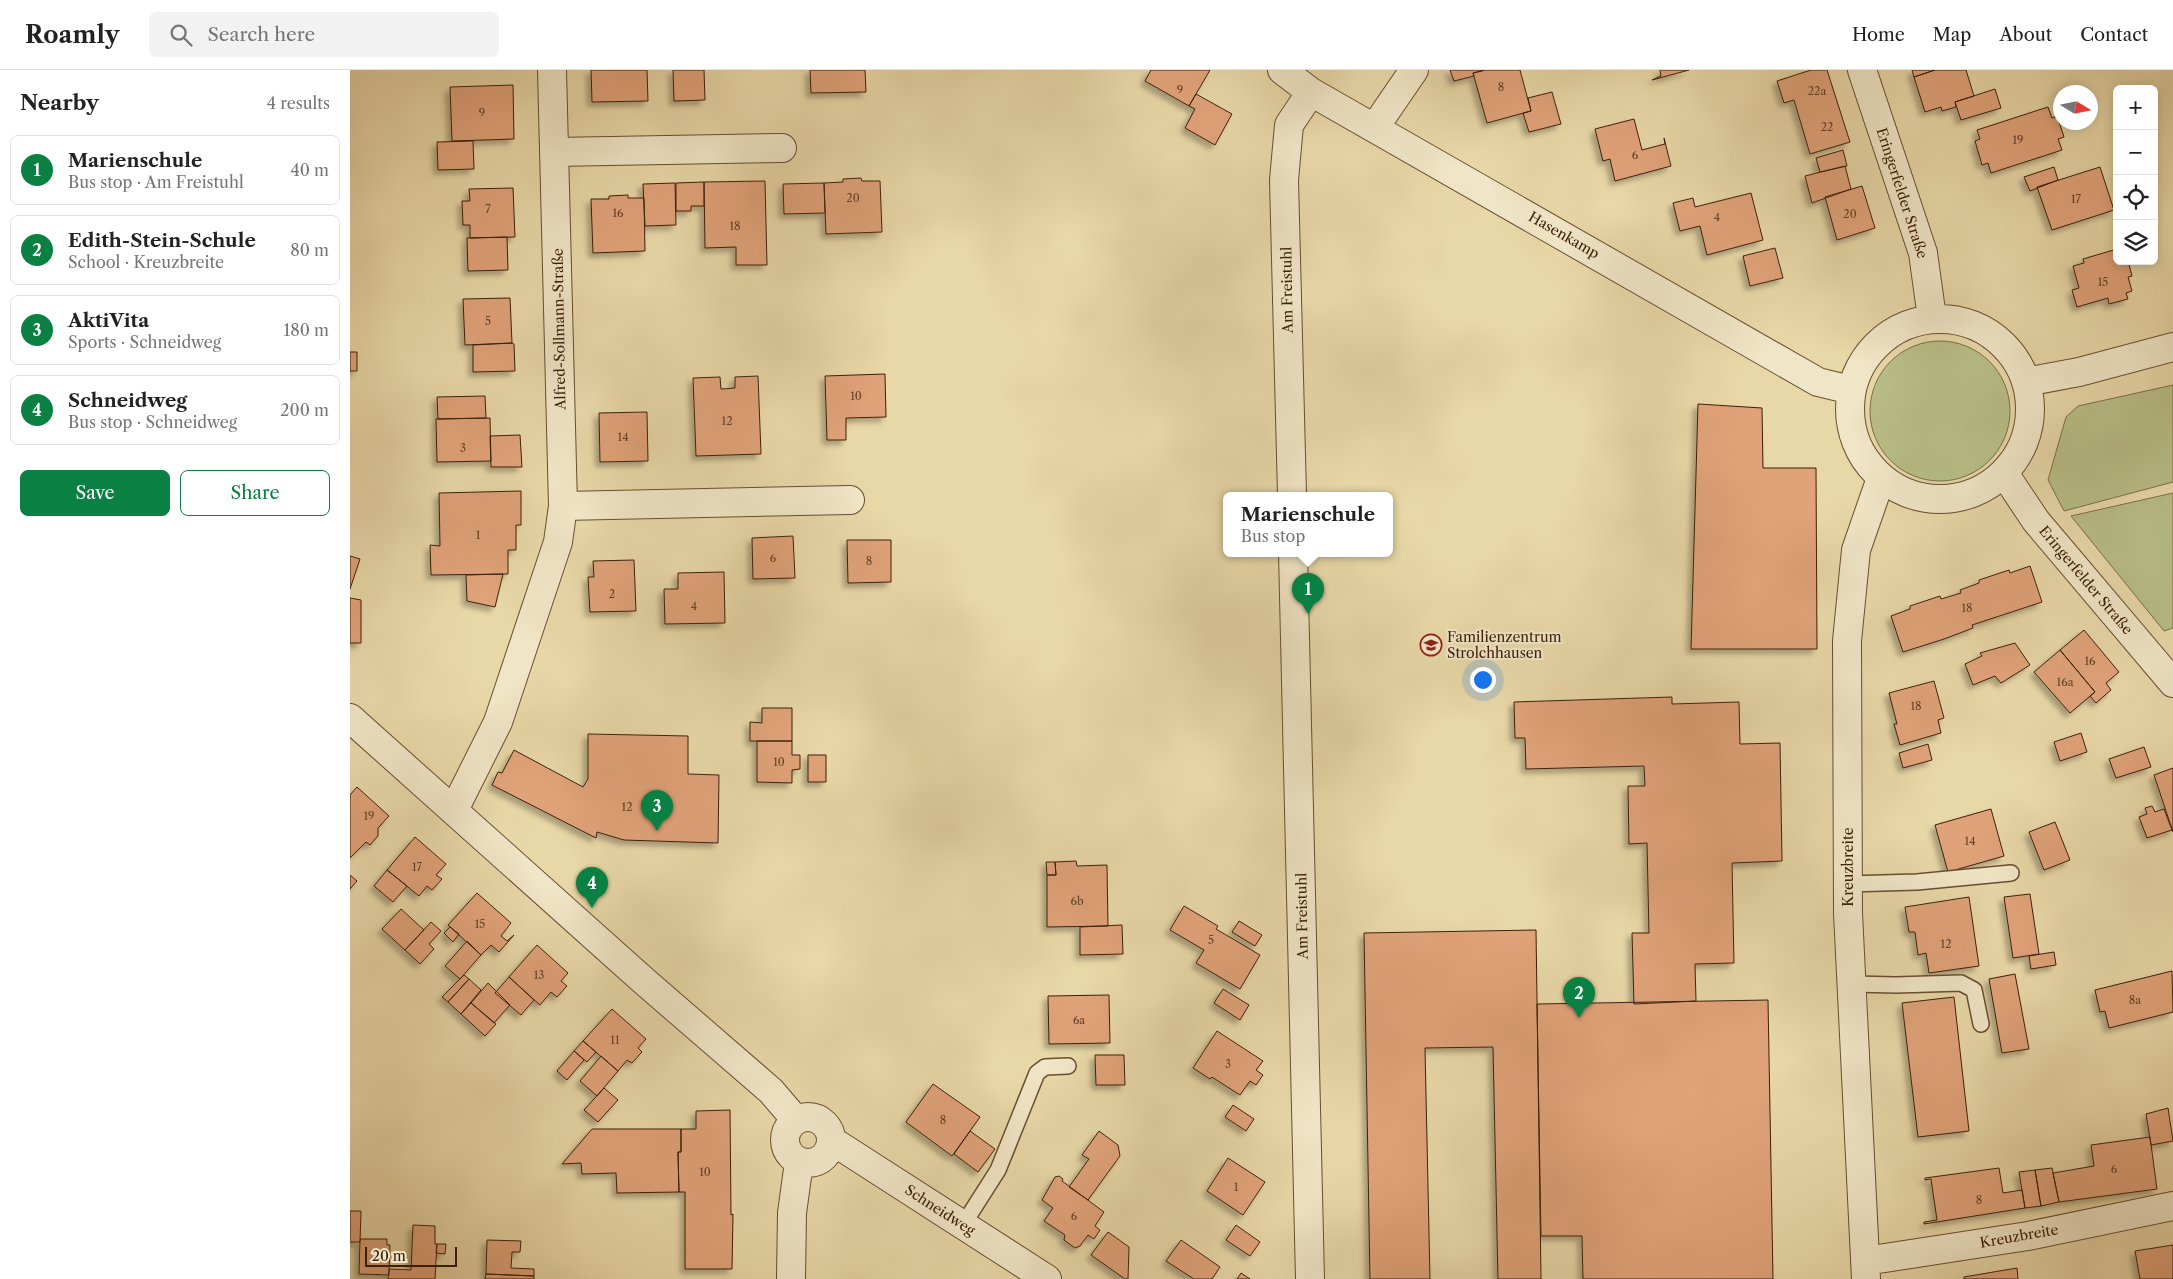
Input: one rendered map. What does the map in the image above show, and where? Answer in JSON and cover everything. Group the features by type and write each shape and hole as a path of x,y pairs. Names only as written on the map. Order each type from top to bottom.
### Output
{"street":[{"name":"Alfred-Sollmann-Straße","path":"454,810 498,722 558,542 563,506 552,70"},
{"name":"Hasenkamp","path":"1282,70 1311,92 1818,382 1851,390"},
{"path":"1375,127 1414,70"},
{"name":"Eringerfelder Straße","path":"1862,70 1923,253 1932,318"},
{"name":"Am Freistuhl","path":"1292,492 1284,180 1289,125 1311,92"},
{"path":"554,152 782,148"},
{"path":"1932,318 1962,320 1990,333 2013,354 2026,382 2030,406 2028,430 2018,453 2004,473 1982,489 1957,498 1930,499 1904,492 1881,478 1864,460 1854,438 1849,414 1851,390 1861,363 1879,340 1904,325 1932,318"},
{"path":"2026,382 2079,372 2173,348"},
{"name":"Eringerfelder Straße","path":"2004,473 2036,520 2173,683"},
{"name":"Kreuzbreite","path":"1881,478 1856,550 1847,641 1848,884 1865,1270 2173,1206"},
{"path":"563,506 850,500"},
{"name":"Am Freistuhl","path":"1293,557 1310,1279"},
{"path":"350,718 771,1091 795,1120"},
{"path":"808,1116 821,1120 830,1130 832,1144 826,1156 813,1163 799,1162 789,1154 784,1142 787,1129 795,1120 808,1116"},
{"name":"Schneidweg","path":"832,1144 837,1144 1047,1279"},
{"path":"791,1279 792,1213 799,1162"}],"lane":[{"path":"1848,884 1917,882 2011,873"},
{"path":"1852,984 1961,983 1974,990 1981,1024"},
{"path":"963,1225 998,1170 1038,1073 1046,1067 1068,1066"}],"green space":[{"path":"1940,341 1954,342 1967,346 1979,352 1990,361 1999,372 2005,384 2009,397 2009,425 2005,438 1999,450 1990,461 1979,470 1967,476 1954,480 1940,481 1926,480 1913,476 1901,470 1890,461 1881,450 1875,438 1871,425 1870,411 1871,397 1875,384 1881,372 1890,361 1901,352 1913,346 1926,342"},
{"path":"2173,385 2173,482 2064,511 2048,480 2066,417 2078,406"},
{"path":"2173,493 2173,628 2164,631 2071,516"}],"building":[{"path":"591,70 647,70 648,101 592,102"},
{"path":"673,70 704,70 705,100 674,101"},
{"path":"810,70 865,70 866,92 811,93"},
{"path":"1151,70 1210,70 1189,106 1145,81"},
{"path":"1450,70 1482,71 1473,73 1474,76 1454,81"},
{"path":"1485,70 1520,70 1531,111 1487,123 1473,73"},
{"path":"1660,70 1689,70 1652,80 1661,76"},
{"path":"1811,70 1827,70 1850,142 1810,154 1794,100 1784,103 1777,81"},
{"path":"1912,70 1935,70 1914,77"},
{"path":"1935,70 1966,70 1974,96 1955,102 1956,107 1942,111 1941,107 1925,112 1914,77"},
{"path":"513,85 514,139 452,141 450,87"},
{"path":"1995,89 2001,108 1961,120 1955,102"},
{"path":"1552,92 1561,124 1529,132 1523,113 1531,111 1528,98"},
{"path":"1196,94 1232,114 1215,145 1185,128 1195,109 1189,106"},
{"path":"2048,107 2053,118 2053,130 2062,130 2064,137 2058,139 2062,150 1991,173 1988,163 1982,165 1975,141 1980,139 1977,130"},
{"path":"1634,119 1642,150 1665,144 1664,138 1671,166 1615,181 1610,159 1603,161 1595,129"},
{"path":"473,141 474,169 438,170 437,142"},
{"path":"1843,150 1847,166 1820,172 1816,158"},
{"path":"1845,166 1851,189 1812,203 1805,176"},
{"path":"2054,167 2058,180 2030,191 2024,177"},
{"path":"2100,167 2113,210 2052,230 2037,187"},
{"path":"861,178 862,181 880,181 882,232 826,234 824,183 843,182 843,179"},
{"path":"765,181 767,265 736,265 736,247 705,248 704,182"},
{"path":"704,182 704,206 691,206 691,211 676,211 676,183"},
{"path":"675,183 676,225 645,226 643,184"},
{"path":"824,183 825,213 784,214 783,184"},
{"path":"1862,186 1875,228 1837,240 1825,197"},
{"path":"513,188 515,237 470,238 470,225 463,225 462,201 470,201 469,189"},
{"path":"1751,193 1763,240 1707,255 1700,226 1680,231 1673,203 1693,198 1695,207"},
{"path":"628,195 628,198 644,198 645,251 593,253 591,199 609,199 609,196"},
{"path":"507,237 508,270 468,271 467,238"},
{"path":"1775,248 1783,278 1750,286 1743,256"},
{"path":"2113,250 2113,265 2129,265 2132,276 2128,277 2132,291 2126,293 2128,299 2109,304 2108,298 2077,307 2072,290 2079,288 2073,266 2084,263 2083,259"},
{"path":"510,298 512,343 465,345 463,299"},
{"path":"514,344 515,371 473,372 473,345"},
{"path":"350,352 357,352 357,371 350,371"},
{"path":"885,374 886,417 846,418 846,440 827,440 825,376"},
{"path":"758,376 761,454 696,456 693,378 720,377 721,389 735,388 735,377"},
{"path":"485,396 486,418 438,419 437,397"},
{"path":"1698,404 1762,408 1763,468 1816,468 1817,649 1691,649"},
{"path":"647,412 648,461 600,462 599,413"},
{"path":"490,418 491,461 437,462 436,419"},
{"path":"520,435 522,467 491,467 490,436"},
{"path":"521,491 521,525 516,525 516,550 508,550 508,574 431,575 430,545 440,546 439,493"},
{"path":"793,536 795,578 753,579 752,538"},
{"path":"847,540 891,540 891,582 848,583"},
{"path":"350,556 360,559 350,589"},
{"path":"634,560 636,611 590,612 588,577 594,577 593,561"},
{"path":"2030,566 2042,602 1972,625 1973,628 1903,652 1891,616 1910,609 1910,606 1940,596 1941,599 1961,593 1960,590 1979,583 1979,580 2009,570 2010,573"},
{"path":"724,572 725,623 665,624 664,589 678,589 678,573"},
{"path":"503,574 495,607 467,601 466,575"},
{"path":"350,598 361,600 361,643 350,643"},
{"path":"2084,630 2119,672 2106,683 2111,690 2096,703 2090,696 2095,692 2060,650"},
{"path":"2015,643 2030,665 2001,683 1995,676 1973,685 1965,664 1982,656 1980,653"},
{"path":"2060,650 2095,692 2070,713 2034,672"},
{"path":"1934,681 1944,718 1938,720 1941,733 1900,745 1894,724 1897,724 1889,693"},
{"path":"1672,697 1672,704 1739,702 1740,744 1780,743 1782,861 1732,863 1734,963 1695,964 1696,1001 1634,1004 1632,933 1649,933 1647,843 1629,844 1628,786 1645,786 1644,766 1526,769 1525,738 1515,738 1514,702"},
{"path":"762,708 792,708 792,741 750,741 750,722 762,723"},
{"path":"2081,733 2087,752 2060,761 2054,742"},
{"path":"588,734 688,736 688,774 719,775 718,843 624,840 597,832 596,838 492,785 498,772 502,773 514,750 583,787 588,779"},
{"path":"757,741 792,741 792,755 800,755 800,769 792,770 792,783 757,782"},
{"path":"1928,744 1932,760 1903,768 1899,753"},
{"path":"2144,747 2151,767 2116,778 2109,759"},
{"path":"808,755 826,755 826,782 808,782"},
{"path":"2173,768 2173,832 2154,775"},
{"path":"357,787 389,816 378,828 378,836 370,845 366,842 350,858 350,795"},
{"path":"2152,806 2155,812 2164,809 2172,830 2147,838 2139,817 2147,814 2145,808"},
{"path":"1991,809 2004,856 1948,872 1935,825"},
{"path":"2055,822 2070,860 2044,870 2029,832"},
{"path":"415,837 446,864 436,875 442,879 432,890 427,886 419,896 387,870"},
{"path":"1076,861 1077,866 1107,865 1108,926 1047,927 1047,875 1056,875 1055,862"},
{"path":"1046,862 1055,862 1056,875 1047,875"},
{"path":"387,870 407,886 393,902 374,886"},
{"path":"350,875 357,881 350,889"},
{"path":"477,893 511,923 501,936 507,941 514,935 499,952 491,945 481,955 448,925"},
{"path":"2030,894 2039,954 2013,958 2004,897"},
{"path":"1969,897 1979,966 1929,973 1926,953 1918,955 1915,932 1909,932 1905,907"},
{"path":"1184,906 1218,926 1216,929 1260,955 1240,989 1196,963 1204,950 1170,930"},
{"path":"401,909 424,930 405,950 382,929"},
{"path":"1239,921 1262,935 1255,946 1232,932"},
{"path":"431,922 441,931 429,944 434,949 420,964 405,950"},
{"path":"1122,925 1123,954 1080,955 1080,927"},
{"path":"450,927 459,934 453,942 444,933"},
{"path":"1536,930 1541,1279 1498,1279 1493,1047 1425,1048 1430,1279 1370,1279 1364,933"},
{"path":"467,941 481,955 460,979 445,966"},
{"path":"537,945 568,973 561,981 567,986 557,997 551,992 540,1005 509,977"},
{"path":"2054,952 2056,965 2031,969 2029,956"},
{"path":"2172,971 2173,1012 2109,1028 2105,1011 2100,1012 2095,990"},
{"path":"2015,974 2029,1049 2002,1053 1989,979"},
{"path":"464,975 469,979 448,1002 442,997"},
{"path":"509,977 534,1000 521,1015 495,993"},
{"path":"469,979 481,990 461,1014 448,1002"},
{"path":"488,983 510,1005 494,1023 471,1003"},
{"path":"1223,989 1249,1005 1240,1020 1214,1003"},
{"path":"1109,995 1110,1043 1049,1044 1048,996"},
{"path":"1954,997 1969,1131 1918,1137 1902,1003"},
{"path":"1768,1000 1773,1279 1583,1279 1582,1236 1541,1236 1537,1004"},
{"path":"471,1003 496,1024 485,1036 461,1014"},
{"path":"612,1009 646,1039 638,1048 642,1052 632,1063 627,1060 618,1071 583,1041"},
{"path":"1217,1031 1263,1061 1256,1070 1263,1075 1256,1085 1250,1081 1240,1095 1212,1077 1210,1079 1193,1068"},
{"path":"583,1041 596,1052 587,1062 574,1051"},
{"path":"574,1051 584,1060 567,1080 557,1071"},
{"path":"1095,1055 1124,1055 1125,1085 1096,1085"},
{"path":"601,1056 618,1071 597,1096 580,1081"},
{"path":"933,1084 980,1117 952,1156 906,1122"},
{"path":"604,1088 618,1100 598,1122 584,1110"},
{"path":"1233,1105 1254,1119 1246,1131 1225,1117"},
{"path":"2168,1108 2173,1141 2151,1145 2146,1114"},
{"path":"730,1110 731,1215 733,1214 732,1269 685,1269 685,1192 679,1192 678,1152 681,1152 681,1129 696,1129 696,1111"},
{"path":"592,1129 681,1129 681,1152 678,1152 679,1192 617,1193 616,1173 582,1174 581,1163 562,1164"},
{"path":"970,1131 995,1149 978,1172 954,1154"},
{"path":"1099,1131 1118,1145 1120,1156 1088,1200 1069,1187 1089,1159 1082,1155"},
{"path":"2150,1137 2157,1189 2059,1202 2053,1173 2094,1166 2091,1145"},
{"path":"1228,1158 1265,1182 1243,1215 1207,1191"},
{"path":"1999,1168 2003,1193 2022,1190 2025,1208 1924,1224 1924,1222 1937,1220 1931,1179 1925,1180 1925,1178"},
{"path":"2052,1168 2059,1202 2041,1206 2035,1170"},
{"path":"2035,1170 2041,1206 2025,1208 2019,1172"},
{"path":"1059,1176 1063,1179 1062,1181 1104,1212 1095,1226 1100,1230 1094,1239 1088,1235 1080,1246 1075,1248 1064,1240 1065,1235 1044,1221 1053,1208 1042,1200 1055,1177"},
{"path":"350,1211 361,1211 360,1242 350,1242"},
{"path":"413,1225 435,1226 435,1244 437,1244 435,1279 388,1279 389,1269 411,1270"},
{"path":"1236,1225 1260,1242 1250,1256 1226,1240"},
{"path":"1108,1232 1129,1247 1128,1279 1125,1279 1091,1255"},
{"path":"360,1239 387,1239 387,1245 390,1245 389,1275 359,1274"},
{"path":"487,1240 521,1241 520,1252 512,1252 511,1268 534,1269 534,1276 486,1274"},
{"path":"1181,1240 1220,1267 1212,1279 1194,1279 1166,1261"},
{"path":"437,1244 446,1244 445,1254 436,1253"},
{"path":"2173,1245 2173,1279 2140,1279 2135,1251"},
{"path":"2017,1268 2018,1279 1964,1279 1964,1277"},
{"path":"1241,1273 1250,1279 1237,1279"},
{"path":"486,1274 534,1276 534,1279 485,1279"}],"place":[{"name":"Marienschule","path":"1308,614"},
{"name":"Familienzentrum Strolchhausen","path":"1431,645"},
{"name":"AktiVita","path":"657,831"},
{"name":"Schneidweg","path":"592,908"},
{"name":"Edith-Stein-Schule","path":"1579,1018"}]}
